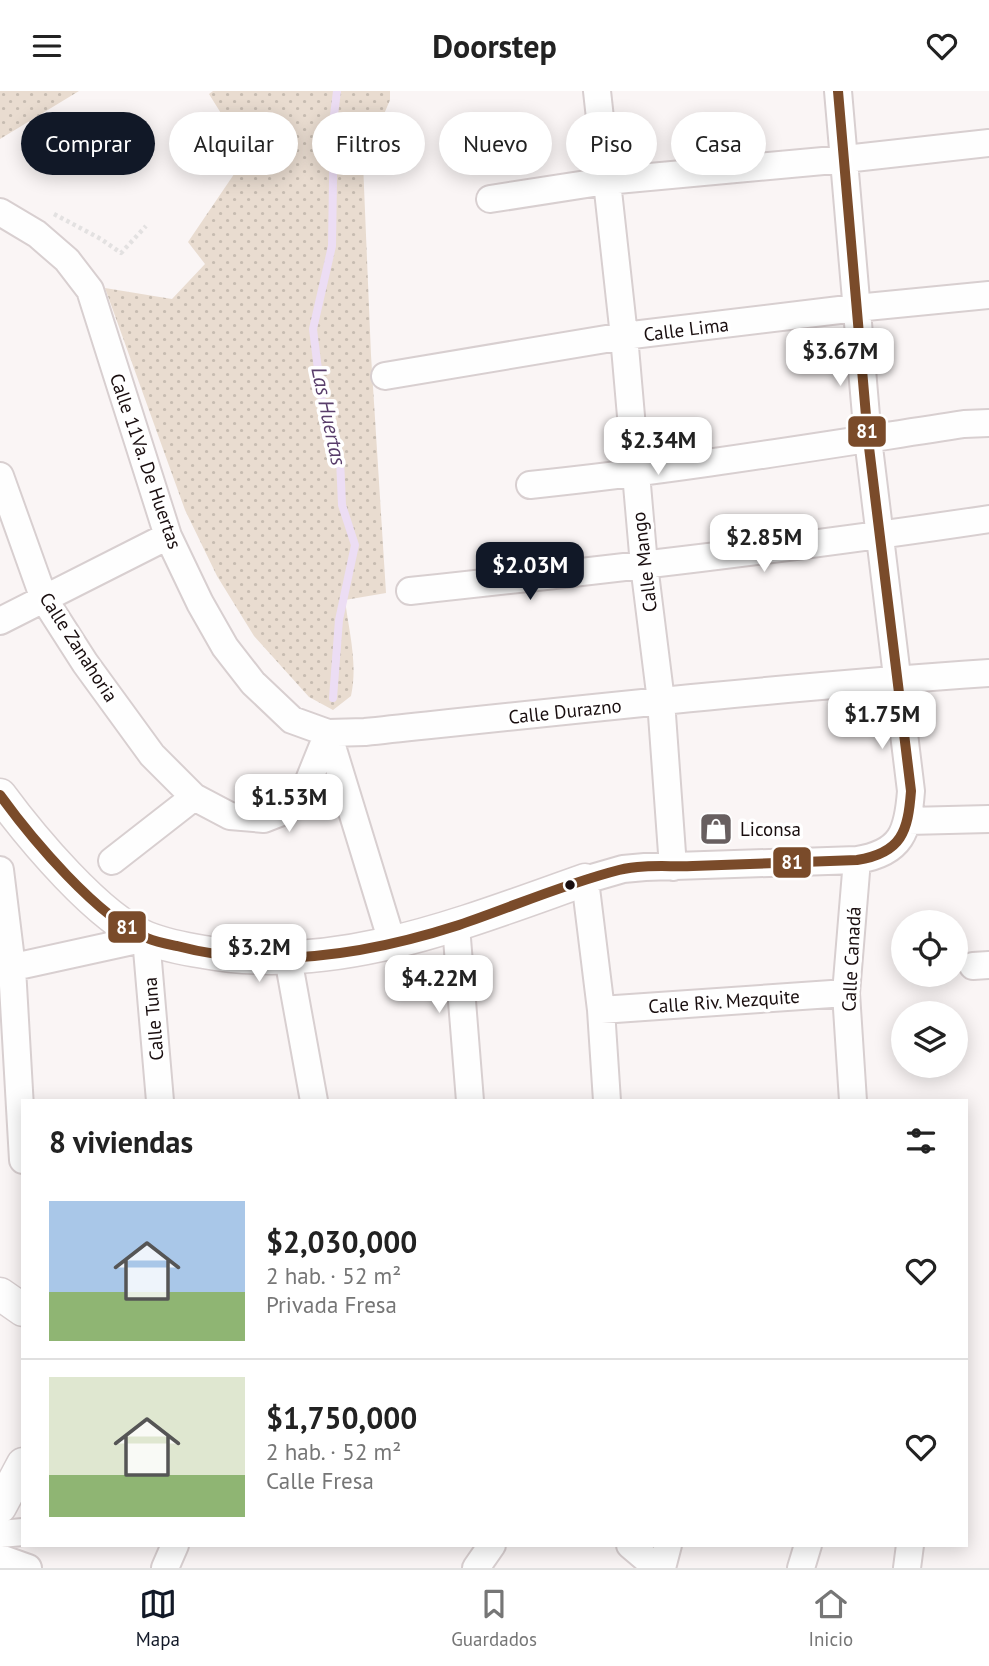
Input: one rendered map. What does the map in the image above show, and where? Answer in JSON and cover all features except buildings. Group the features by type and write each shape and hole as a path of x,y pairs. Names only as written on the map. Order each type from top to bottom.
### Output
{"street":[{"name":"Calle Mango","path":"597,91 624,337 634,474 661,701 673,867"},
{"path":"0,795 33,837 115,918 146,938 190,950 237,958 336,955 456,926 623,869 857,860 874,857 891,846 902,834 908,821 911,791 879,535 838,91"},
{"path":"489,199 606,181 989,143"},
{"name":"Calle 11Va. De Huertas","path":"0,213 37,234 67,260 90,291 168,535 200,603 225,647 253,683 292,720 328,733"},
{"name":"Calle Lima","path":"385,376 624,337 856,308 989,295"},
{"path":"530,485 634,474 989,423"},
{"name":"Calle Zanahoria","path":"0,476 44,599 85,663 152,755 194,797"},
{"path":"410,591 644,565 989,519"},
{"path":"0,621 168,535"},
{"name":"Calle Durazno","path":"328,733 379,731 661,701 989,673"},
{"path":"112,861 194,797 230,817 264,819 286,810 305,790 328,733"},
{"path":"328,733 392,942"},
{"path":"908,821 989,818"},
{"name":"Calle Canadá","path":"853,1099 846,993 857,860"},
{"path":"0,870 21,1138"},
{"path":"585,880 601,1010 607,1099"},
{"path":"456,926 470,1099"},
{"path":"6,969 146,938"},
{"name":"Calle Tuna","path":"146,938 160,1099"},
{"path":"288,958 314,1099"},
{"name":"Calle Riv. Mezquite","path":"601,1010 846,993"},
{"path":"0,1294 21,1309"},
{"path":"0,1507 21,1468"},
{"path":"0,1535 21,1532"},
{"path":"165,1568 174,1547"},
{"path":"476,1568 491,1547"},
{"path":"632,1547 657,1568"},
{"path":"662,1568 667,1547"},
{"path":"802,1568 807,1547"},
{"path":"907,1568 910,1547"},
{"path":"0,1558 28,1568"}],"path":[{"path":"49,212 80,226 121,253 146,226"}],"shaded area":[{"path":"0,91 79,91 44,112 21,112 21,126 0,139"},
{"path":"213,91 390,91 390,100 385,112 312,112 312,175 364,175 371,355 386,593 345,600 352,648 353,684 351,696 333,710 309,697 254,636 217,576 185,510 105,288 172,299 205,264 188,242 233,175 298,175 298,112 220,112 209,94"}],"waterway":[{"name":"Las Huertas","path":"333,698 339,620 355,545 342,505 340,459 323,410 313,329 332,246 334,115 337,91"}],"transit line":[{"name":"81","path":"0,795 29,833 67,875 128,928 162,943 248,957 319,956 390,944 459,925 578,882 628,868 857,860 872,857 893,846 900,838 908,818 911,791 868,439 838,91"}],"place":[{"name":"Liconsa","path":"716,829"}]}
